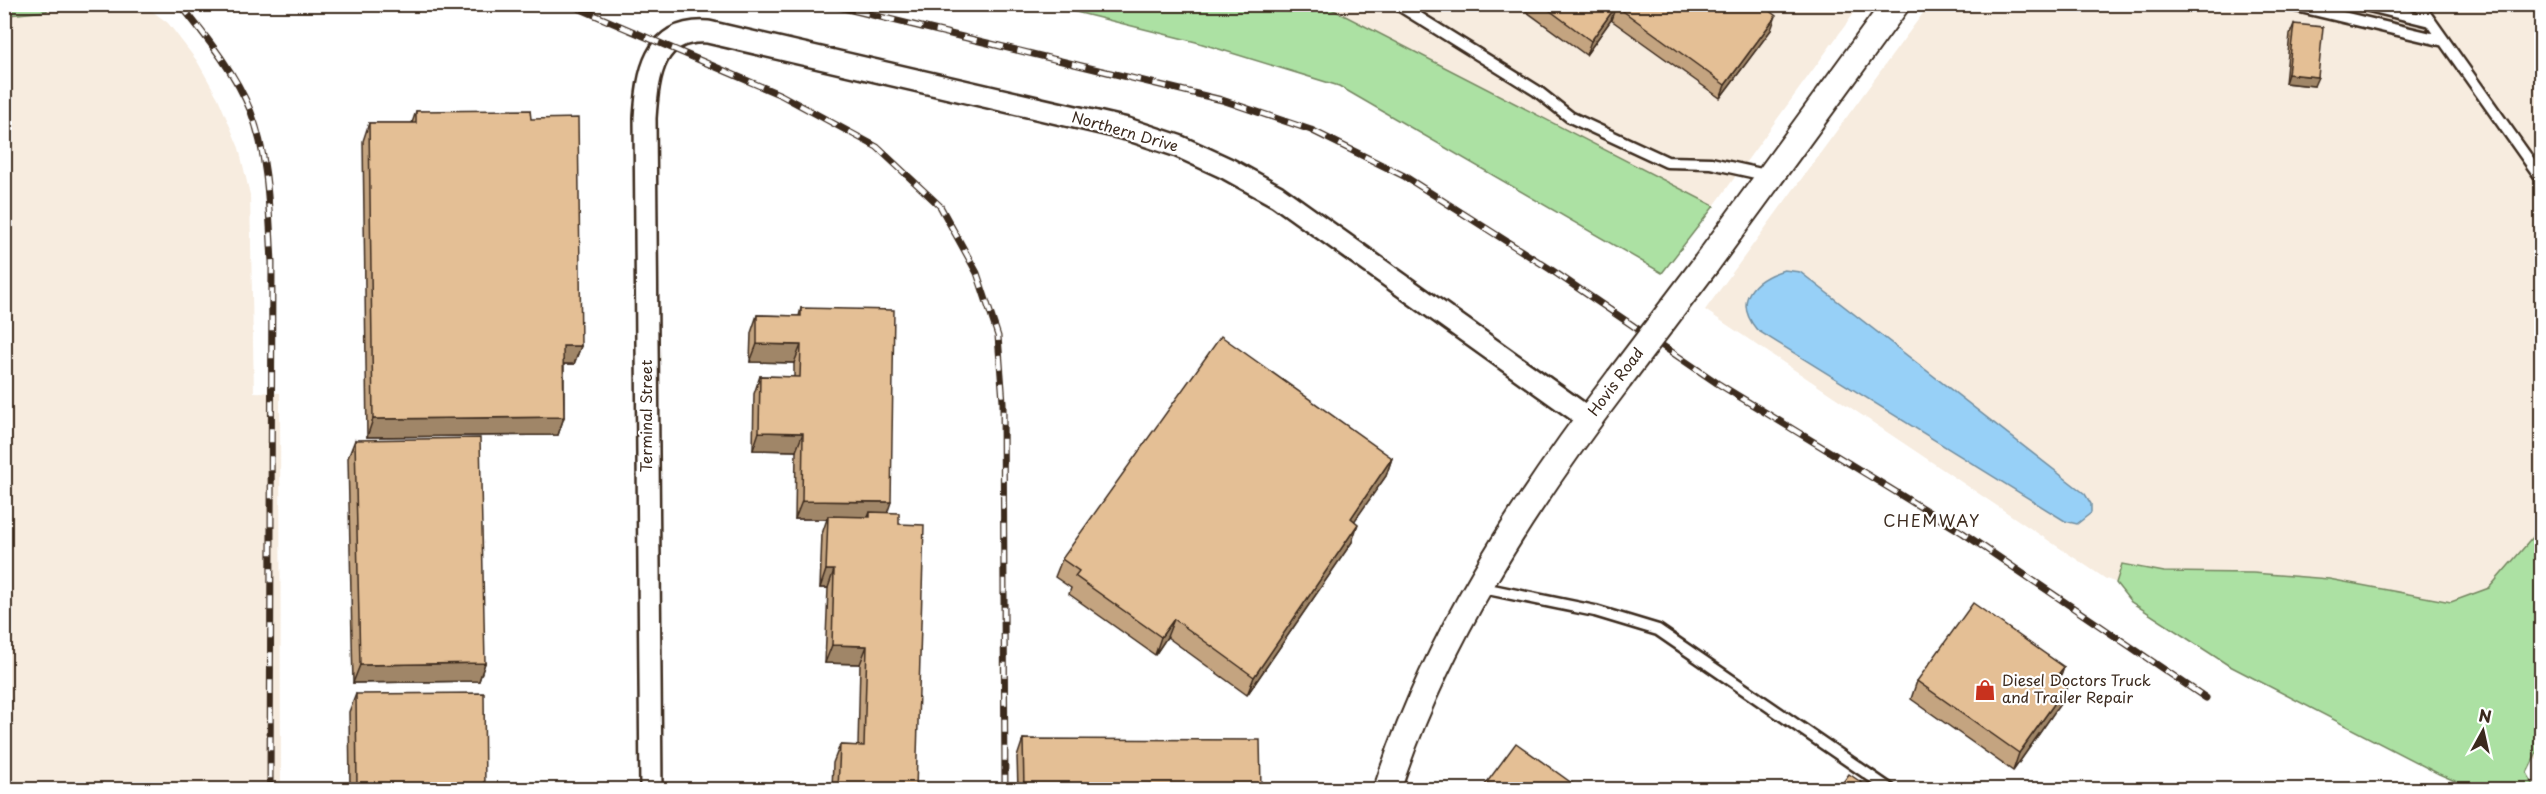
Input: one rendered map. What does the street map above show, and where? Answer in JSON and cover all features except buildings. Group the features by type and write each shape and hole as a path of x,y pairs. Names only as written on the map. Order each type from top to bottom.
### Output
{"street":[{"name":"Hovis Road","path":"1387,789 1419,698 1449,636 1478,587 1589,419 1706,264 1896,4"},
{"name":"Northern Drive","path":"664,46 684,33 708,32 1127,129 1178,146 1228,169 1301,211 1589,419"},
{"name":"Terminal Street","path":"651,789 645,118 648,78 664,46"}],"lane":[{"path":"1397,4 1537,91 1570,117 1667,162 1711,163 1770,176"},
{"path":"2288,4 2444,41"},
{"path":"2361,4 2430,21"},
{"path":"2418,4 2541,179"},
{"path":"1478,587 1595,611 1658,630 1891,789"}],"shaded area":[{"path":"5,5 144,5 168,23 197,61 218,98 239,148 250,195 254,392 280,393 281,789 5,790"},
{"path":"1324,5 1860,5 1714,206"},
{"path":"1929,5 2541,5 2541,762 2321,655 2106,579 1705,310"}],"green space":[{"path":"4,5 53,5 46,11 9,15"},
{"path":"1048,5 1324,5 1714,206 1662,273 1339,86 1196,42"},
{"path":"2541,528 2541,579 2536,587 2542,617 2542,742 2527,773 2536,789 2473,789 2439,774 2228,665 2131,602 2116,583 2122,564 2164,572 2253,573 2329,579 2451,602 2489,588"}],"water":[{"path":"1784,270 1800,272 2085,494 2091,504 2091,513 2077,524 2065,521 1757,330 1746,309 1750,292 1764,279"}],"railway":[{"path":"180,4 220,56 237,83 251,112 265,167 272,262 270,790"},
{"path":"569,4 781,95 877,147 940,206 977,273 998,336 1003,402 1005,790"},
{"path":"827,4 1222,100 1311,130 1404,176 1550,269 1717,383 1963,533 2206,698"}],"place":[{"name":"Diesel Doctors Truck and Trailer Repair","path":"1985,690"}],"district":[{"name":"CHEMWAY","path":"1932,521"}]}
